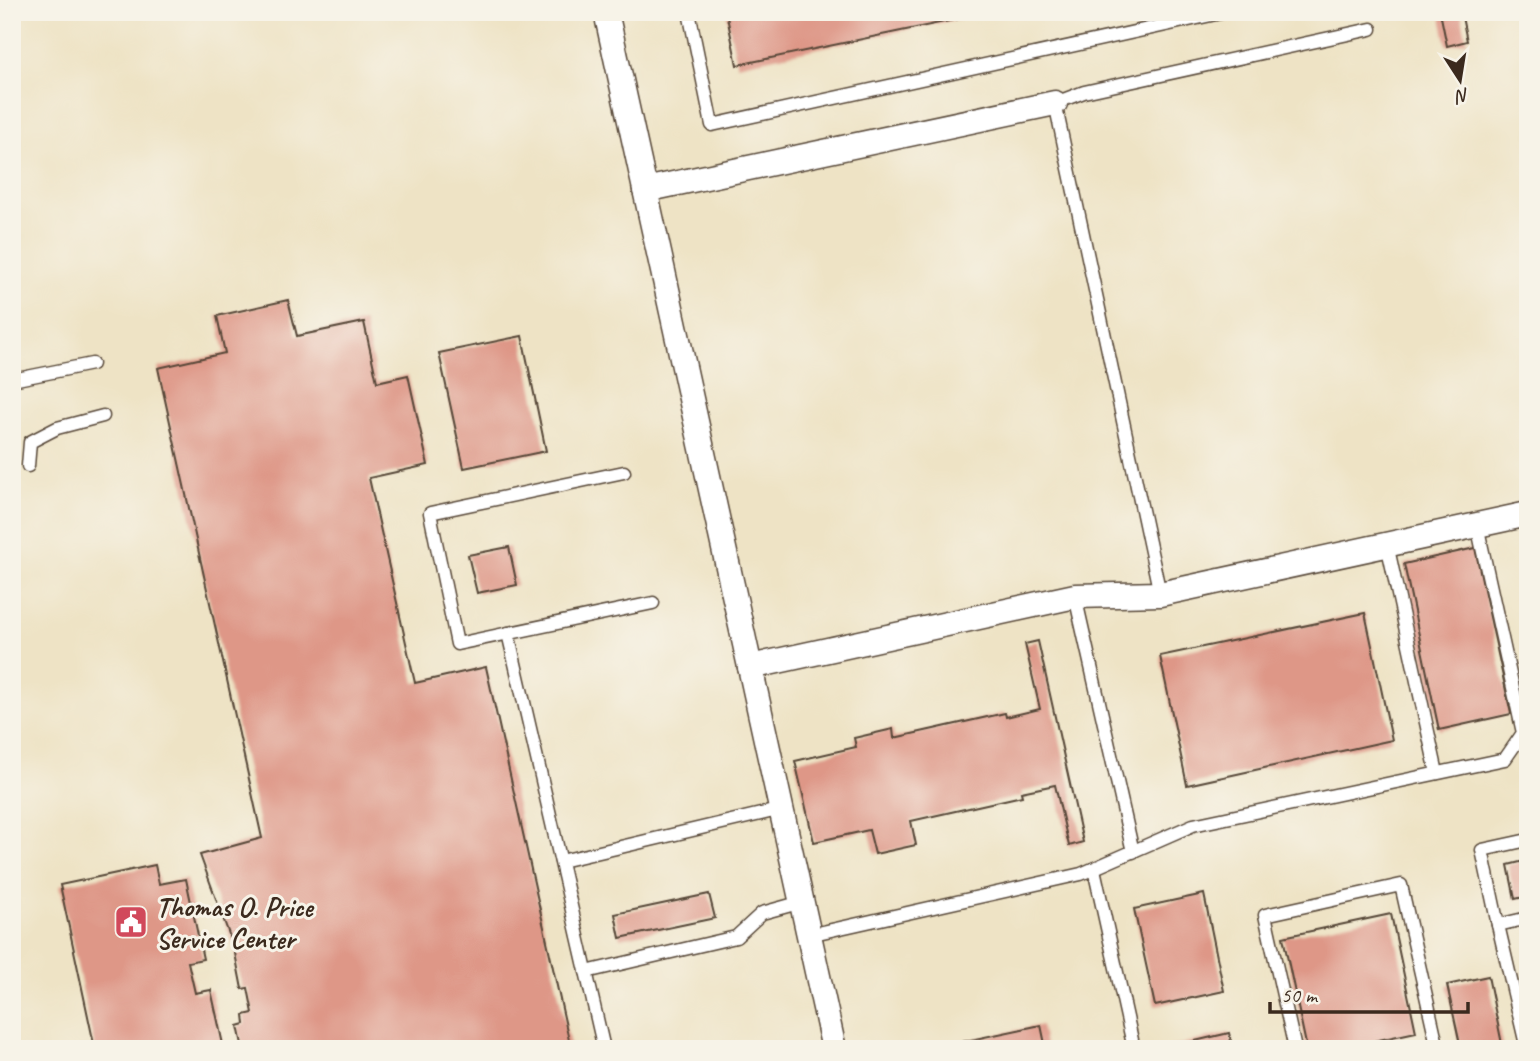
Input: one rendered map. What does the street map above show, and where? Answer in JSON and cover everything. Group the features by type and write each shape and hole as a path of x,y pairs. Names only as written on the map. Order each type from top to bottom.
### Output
{"street":[{"path":"606,12 834,1049"},
{"path":"645,190 1055,103"},
{"path":"750,667 1074,596 1160,594 1528,514"}],"lane":[{"path":"689,12 712,125 1184,17 1225,12"},
{"path":"1160,594 1055,103 1084,92 1371,29"},
{"path":"12,380 92,364"},
{"path":"28,466 30,442 57,428 103,416"},
{"path":"624,472 430,513 457,644 653,603"},
{"path":"809,935 1081,874 1193,825 1506,759 1523,733 1477,525"},
{"path":"1387,544 1437,773"},
{"path":"1074,596 1133,852"},
{"path":"508,633 604,1049"},
{"path":"561,861 782,809"},
{"path":"1527,1049 1482,850 1528,840"},
{"path":"1094,869 1134,1049"},
{"path":"1295,1049 1265,915 1401,886 1438,1049"},
{"path":"586,972 736,937 762,913 802,902"},
{"path":"1498,925 1528,918"}],"building":[{"path":"726,12 988,12 988,13 737,65"},
{"path":"1440,12 1461,12 1467,41 1447,46"},
{"path":"288,300 297,336 364,322 377,382 408,375 428,465 369,478 415,683 486,667 571,1049 243,1049 238,1026 245,1024 244,1015 253,1013 248,988 242,989 234,948 200,855 262,838 158,368 225,353 217,316"},
{"path":"522,336 546,451 464,468 439,353"},
{"path":"509,547 517,585 477,593 468,555"},
{"path":"1475,548 1511,714 1439,730 1404,564"},
{"path":"1365,613 1392,740 1187,785 1160,656"},
{"path":"1038,641 1083,842 1069,846 1055,785 1021,792 1022,796 911,821 916,845 875,854 869,830 814,842 795,761 856,747 854,738 893,729 894,738 1005,713 1006,717 1040,709 1025,644"},
{"path":"1528,860 1528,896 1515,899 1508,865"},
{"name":"Thomas O. Price Service Center","path":"155,865 159,884 186,879 203,959 188,962 195,993 211,990 224,1049 95,1049 60,885"},
{"path":"709,894 715,918 620,938 615,914"},
{"path":"1204,894 1224,991 1155,1006 1134,909"},
{"path":"1391,914 1416,1032 1337,1049 1307,1049 1283,937"},
{"path":"1488,976 1503,1049 1461,1049 1447,985"},
{"path":"1041,1025 1046,1049 932,1049 932,1048"},
{"path":"1229,1033 1233,1049 1165,1049 1165,1048"}],"place":[{"name":"Thomas O. Price Service Center","path":"131,922"}]}
